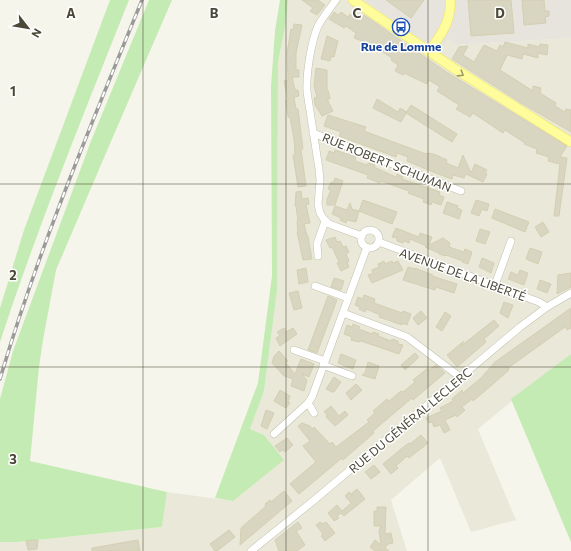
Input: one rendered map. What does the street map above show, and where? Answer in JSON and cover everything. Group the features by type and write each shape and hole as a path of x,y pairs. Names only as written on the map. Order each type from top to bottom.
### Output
{"main road":[{"path":"353,0 429,52 571,142"},
{"path":"429,52 448,21 451,10 450,0"}],"street":[{"path":"318,256 317,244 325,220 321,216 319,209 320,175 306,86 313,41 319,24 336,0"},
{"name":"RUE ROBERT SCHUMAN","path":"313,133 461,191"},
{"name":"AVENUE DE LA LIBERTÉ","path":"325,220 334,226 362,236 364,232 372,230 378,235 379,242 539,302 547,307"},
{"path":"362,236 363,244 367,247 374,247 379,242"},
{"path":"495,285 511,241"},
{"path":"274,434 308,403 312,397 367,247"},
{"path":"315,286 348,298"},
{"name":"RUE DU GÉNÉRAL LECLERC","path":"253,550 313,502 528,321 547,307 571,294"},
{"path":"343,313 407,337 460,377"},
{"path":"294,350 352,376"},
{"path":"308,403 314,413"}],"shaded area":[{"path":"288,0 364,0 423,41 441,50 448,39 456,45 571,38 571,542 512,401 478,429 516,520 471,532 440,458 391,500 407,551 0,551 0,542 17,542 162,527 167,492 233,501 264,435 250,429 264,391 277,291 278,62 286,22"},
{"path":"364,0 571,0 571,38 456,45 448,39 441,50 423,41"}],"green space":[{"path":"110,0 129,0 78,127 0,342 0,308 24,230"},
{"path":"149,0 172,0 56,270 39,367 30,461 167,492 162,527 17,542 0,542 0,399 13,351 91,141"},
{"path":"280,0 288,0 286,22 278,62 277,291 264,391 250,429 264,435 284,460 233,501 215,498 258,383 272,276 271,86 275,31"},
{"path":"571,354 571,542 511,399"}],"building":[{"path":"302,0 318,0 325,5 317,15 310,11 313,8"},
{"path":"386,0 424,0 411,18"},
{"path":"468,0 511,0 514,33 471,36"},
{"path":"522,0 544,0 545,11 549,11 549,16 545,17 546,23 524,25"},
{"path":"334,12 338,15 341,12 348,17 350,14 361,22 364,15 445,71 567,146 560,157 567,158 559,216 554,216 560,164 548,161 549,157 536,153 537,149 524,144 525,143 505,130 503,133 473,113 470,117 456,109 459,105 437,91 440,87 429,80 427,84 404,73 403,75 395,71 398,65 391,60 392,58 377,48 376,50 369,46 370,44 354,38 356,33 346,26 344,28 329,19"},
{"path":"294,24 302,25 296,53 296,70 299,70 299,77 292,77 295,90 298,90 299,96 294,97 296,109 298,109 303,149 301,150 306,186 298,187 293,155 295,155 294,139 290,117 288,117 286,100 288,100 284,81 288,80 287,53 291,29 293,30"},
{"path":"327,36 338,41 334,57 331,57 330,61 321,59"},
{"path":"505,42 528,48 528,44 539,47 540,44 548,45 547,55 538,53 538,58 523,54 522,59 507,55 500,70 533,91 533,86 541,88 540,93 556,103 555,106 565,112 566,109 571,110 571,132 521,103 452,59 459,47 468,46 463,55 474,62 484,45 497,51 500,45 503,47"},
{"path":"316,68 327,70 327,90 330,99 327,99 333,111 322,116 315,105 314,98 317,97 314,86"},
{"path":"377,99 398,112 400,108 407,112 401,122 373,108"},
{"path":"411,105 457,134 452,142 406,113"},
{"path":"328,115 366,127 364,131 415,150 426,154 429,153 436,155 447,160 446,163 458,168 463,155 471,173 475,164 487,170 485,173 487,174 483,182 466,174 464,178 453,175 452,179 438,174 407,161 408,157 397,153 396,157 339,136 341,132 324,126"},
{"path":"335,150 356,157 355,161 367,165 368,163 375,165 374,167 396,177 397,174 403,177 402,179 440,192 439,195 444,197 441,205 432,202 431,205 423,202 424,199 408,193 409,191 381,181 380,183 367,178 368,175 326,160 329,151 334,153"},
{"path":"335,178 343,181 335,205 327,205 327,199 331,190 328,189 331,182 333,183"},
{"path":"301,191 302,199 308,198 309,204 306,205 310,223 304,224 308,236 312,259 303,260 297,232 298,221 295,206 296,192"},
{"path":"363,200 397,212 392,224 359,211"},
{"path":"476,200 489,204 487,211 482,209 479,216 471,213"},
{"path":"447,202 458,206 457,208 462,210 459,219 443,213"},
{"path":"350,203 352,209 359,211 356,222 347,220 346,223 340,220 341,218 332,214 335,206 347,210"},
{"path":"495,209 529,222 525,232 492,218"},
{"path":"543,222 549,232 541,237 535,227"},
{"path":"396,228 419,237 420,233 432,237 429,245 443,238 450,243 449,247 464,252 465,249 472,252 468,264 446,255 439,254 425,247 427,246 410,239 409,243 397,241 397,238 392,237"},
{"path":"480,229 490,232 485,244 476,241"},
{"path":"335,237 337,242 340,241 343,247 346,246 349,252 346,254 349,261 347,262 349,267 341,271 337,263 339,262 332,247 330,248 326,240"},
{"path":"530,248 542,252 538,264 526,259"},
{"path":"482,258 494,263 491,273 479,267"},
{"path":"384,261 385,264 392,261 393,263 398,261 403,270 372,283 368,275 373,273 372,270 379,267 378,264"},
{"path":"408,267 415,268 433,275 432,276 457,284 454,293 436,287 435,290 403,280"},
{"path":"306,268 308,282 299,284 297,270"},
{"path":"520,270 528,273 524,285 508,279 511,272 518,275"},
{"path":"571,273 571,287 557,294 558,275"},
{"path":"334,278 344,281 341,290 331,287"},
{"path":"540,280 551,284 547,293 537,289"},
{"path":"298,291 302,308 294,310 289,293"},
{"path":"364,295 375,299 374,303 402,313 403,311 411,314 407,325 403,323 402,325 379,317 380,315 366,309 365,312 359,309 360,307 355,305 358,297 363,299"},
{"path":"328,296 337,300 317,353 308,350"},
{"path":"504,302 513,305 508,318 500,313"},
{"path":"571,308 571,328 567,330 565,327 508,368 509,370 486,390 473,401 472,399 462,407 465,410 457,417 456,415 445,420 450,430 444,433 440,425 434,427 432,422 429,423 426,418 442,411 440,408 453,401 452,399 462,390 463,393 481,378 495,362"},
{"path":"421,311 427,318 418,325 413,318"},
{"path":"445,312 451,316 442,331 436,327"},
{"path":"494,320 499,326 484,339 486,342 457,367 447,355"},
{"path":"353,324 360,327 359,329 372,334 373,332 379,334 378,336 391,341 392,339 398,341 398,344 403,345 399,354 361,341 351,340 352,337 344,334 347,325 352,327"},
{"path":"284,328 286,332 293,328 297,334 280,346 276,338 280,336 277,332"},
{"path":"279,351 288,361 286,363 295,374 301,359 314,364 309,377 302,374 307,380 304,391 291,386 293,379 284,376 272,363 274,356"},
{"path":"415,353 418,358 405,370 401,365"},
{"path":"341,354 356,360 353,369 338,363"},
{"path":"368,362 379,366 375,379 362,375 365,373"},
{"path":"436,365 445,373 413,400 412,398 373,431 374,433 343,460 342,458 299,494 290,484 316,462 303,446 310,441 298,426 302,423 310,426 312,429 314,427 330,444 332,442 336,447 369,422 367,420 375,413 373,411 387,399 389,401 401,391 403,392 415,382 413,380 428,368 429,370"},
{"path":"334,377 341,382 334,392 332,392 326,389"},
{"path":"356,384 362,390 351,400 346,393"},
{"path":"280,390 290,396 288,402 290,403 286,408 274,401"},
{"path":"331,406 339,416 345,411 348,415 335,426 326,417 327,415 324,412"},
{"path":"266,410 274,413 267,429 261,426"},
{"path":"421,435 428,443 409,458 407,456 396,466 398,468 391,474 383,464"},
{"path":"287,438 293,445 285,452 282,450 280,452 275,446"},
{"path":"374,465 380,472 371,479 365,472"},
{"path":"357,489 365,499 344,516 341,513 337,516 339,518 334,521 328,513 337,505 342,511 351,503 345,496 349,492 351,494"},
{"path":"284,491 292,501 240,545 241,528 266,506 265,504 270,500 271,502"},
{"path":"377,507 386,507 385,534 391,533 393,543 388,544 385,548 389,551 375,551 370,547 375,540 381,545 379,531 381,526 374,526 374,511 377,511"},
{"path":"298,522 302,528 296,531 305,545 297,551 279,551 275,540"},
{"path":"320,522 323,524 326,522 335,533 325,541 321,536 323,534 316,525"},
{"path":"229,530 235,537 215,551 210,544"},
{"path":"38,540 37,549 28,550 26,541"},
{"path":"138,540 140,551 92,551 92,548"}],"railway":[{"path":"0,379 48,235 142,0"}],"place":[{"name":"Rue de Lomme","path":"401,27"}]}
